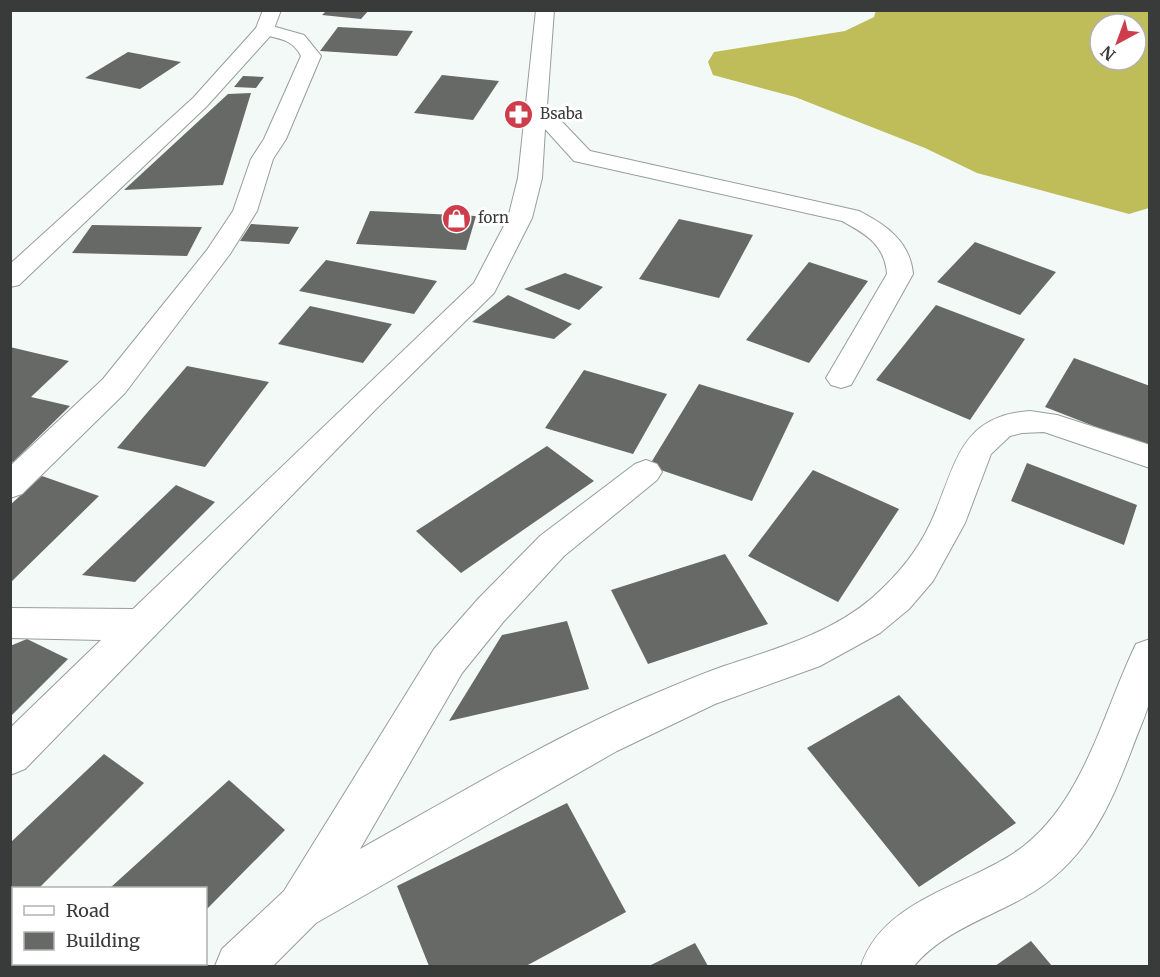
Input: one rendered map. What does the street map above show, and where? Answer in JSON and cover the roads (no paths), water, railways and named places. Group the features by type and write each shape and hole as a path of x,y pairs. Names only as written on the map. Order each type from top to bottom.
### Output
{"street":[{"path":"10,756 484,287 520,218 530,178 544,10"},
{"path":"10,279 201,102 268,20 298,36 306,44 311,56 275,139 262,159 245,211 217,254 114,386 10,486"},
{"path":"535,106 582,156 850,216 875,229 896,248 900,262 900,274 841,378"},
{"path":"300,907 627,725 702,692 801,659 870,621 896,600 920,572 950,521 976,451 986,438 1009,423 1029,420 1046,422 1149,456"},
{"path":"239,966 300,907 448,662 491,610 552,546 646,472"},
{"path":"10,623 141,625"},
{"path":"885,966 908,939 928,924 1020,877 1051,853 1080,816 1149,655"}],"place":[{"name":"Bsaba","path":"519,114"},
{"name":"forn","path":"457,218"}]}
